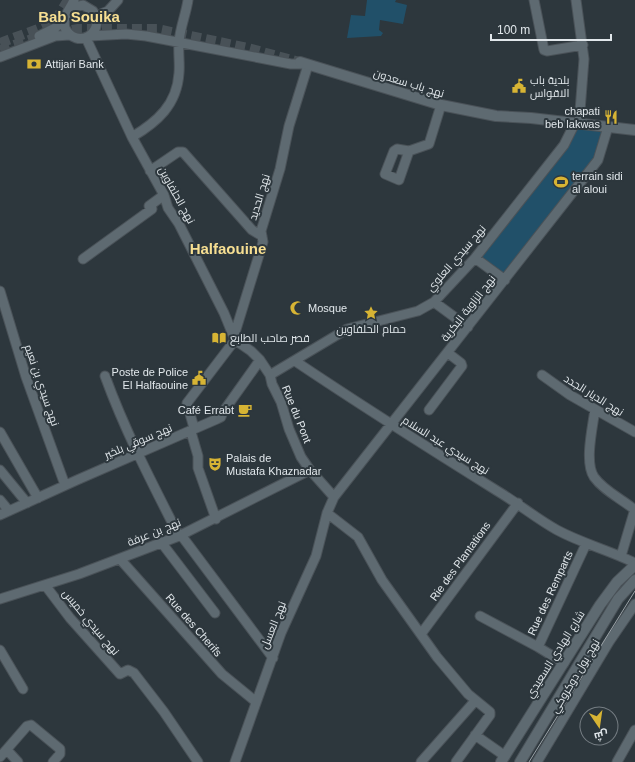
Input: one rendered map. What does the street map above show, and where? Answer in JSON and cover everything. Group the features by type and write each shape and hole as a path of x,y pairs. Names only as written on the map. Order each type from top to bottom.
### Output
{"main road":[{"name":"نهج باب سعدون","path":"304,63 441,105 496,116 635,130"},
{"name":"شارع الهادي السعيدي","path":"503,759 612,588 635,564"},
{"path":"520,762 618,599 635,580"}],"street":[{"path":"96,16 108,11 118,0"},
{"path":"132,137 149,127 173,101 177,89 179,74 179,41 188,0"},
{"path":"534,0 544,50 547,52 583,44"},
{"path":"576,0 583,44 584,74 577,124"},
{"path":"0,51 45,34 55,28 64,19 72,4 88,7 96,16 96,27 88,37 78,38 70,35 55,36 0,57"},
{"path":"64,19 64,28 70,35"},
{"name":"نهج باب سعدون","path":"88,37 126,34 179,41 291,64 304,63"},
{"name":"نهج الحلفاوين","path":"88,37 132,137 164,195 168,208 179,224 224,313 234,338"},
{"name":"نهج الحديد","path":"193,430 187,404 234,338 263,242 262,228 280,169 304,63"},
{"path":"409,151 399,180 385,174 394,151 398,149 409,151 429,144 441,105"},
{"name":"نهج سيدي العلوي","path":"270,375 347,329 418,311 434,302 475,258 564,145 577,124"},
{"name":"نهج الزاوية البكرية","path":"334,496 448,353 598,160 608,127"},
{"path":"150,171 178,152 183,152 252,230 262,236"},
{"path":"83,259 152,209 149,206 164,195"},
{"path":"475,258 505,280"},
{"name":"نهج سيدي بن نعيم","path":"1,296 36,407 65,485"},
{"path":"434,302 468,327"},
{"path":"234,338 251,350 270,375"},
{"path":"429,410 462,366 461,362 448,353"},
{"name":"نهج سوقي بلخير","path":"0,515 221,417 260,360"},
{"name":"نهج سيدي عبد السلام","path":"295,361 390,425 518,503 557,529 586,544 621,556 635,564"},
{"name":"Rue du Pont","path":"270,375 289,429 301,457 310,470 334,496"},
{"name":"نهج الديار الجدد","path":"542,375 595,409 635,432"},
{"path":"104,376 117,411 152,487 180,535 273,658"},
{"path":"595,409 590,443 591,471 596,479 614,495 635,509 621,556"},
{"path":"193,430 198,456 198,468 216,519"},
{"path":"0,432 38,498"},
{"path":"0,470 27,503"},
{"name":"نهج بن عرفة","path":"0,599 120,559 180,535 216,519 310,470"},
{"name":"نهج العسل","path":"235,762 281,633 316,556 327,514 334,496"},
{"path":"0,500 9,511"},
{"name":"Rie des Plantations","path":"421,634 518,503"},
{"path":"327,514 358,537 382,580 421,634 461,686 475,701 488,710 490,714 456,762"},
{"path":"161,542 215,613"},
{"name":"Rue des Remparts","path":"564,663 538,647 586,544"},
{"name":"Rue des Cherifs","path":"120,559 222,674 256,701"},
{"name":"نهج سيدي خميس","path":"45,585 70,618 121,674 128,670 134,673 164,712 198,762"},
{"name":"نهج بول دوكروكي","path":"537,762 609,642 635,604"},
{"path":"480,616 538,647"},
{"path":"0,650 23,689"},
{"path":"421,762 475,701"},
{"path":"18,762 3,754 27,726 31,725 60,749 60,754 53,762"},
{"path":"617,762 635,730"},
{"path":"475,735 503,759"}],"shaded area":[{"path":"367,0 396,0 395,2 407,5 403,24 380,20 379,30 383,33 381,36 347,38 351,15 365,16"},
{"path":"579,127 607,131 598,157 505,277 477,256"}],"tunnel":[{"path":"0,43 54,23 68,0"},
{"path":"0,50 46,34 78,29 157,29 248,48 299,62"}],"tram line":[{"path":"529,762 635,591"}],"place":[{"name":"Attijari Bank","path":"34,64"},
{"name":"بلدية باب الاقواس","path":"519,86"},
{"name":"chapati beb lakwas","path":"611,117"},
{"name":"terrain sidi al aloui","path":"561,182"},
{"name":"Mosque","path":"297,308"},
{"name":"حمام الحلفاوين","path":"371,313"},
{"name":"قصر صاحب الطابع","path":"219,338"},
{"name":"Poste de Police El Halfaouine","path":"199,378"},
{"name":"Café Errabt","path":"245,410"},
{"name":"Palais de Mustafa Khaznadar","path":"215,464"}],"district":[{"name":"Bab Souika","path":"79,16"},
{"name":"Halfaouine","path":"228,248"}]}
